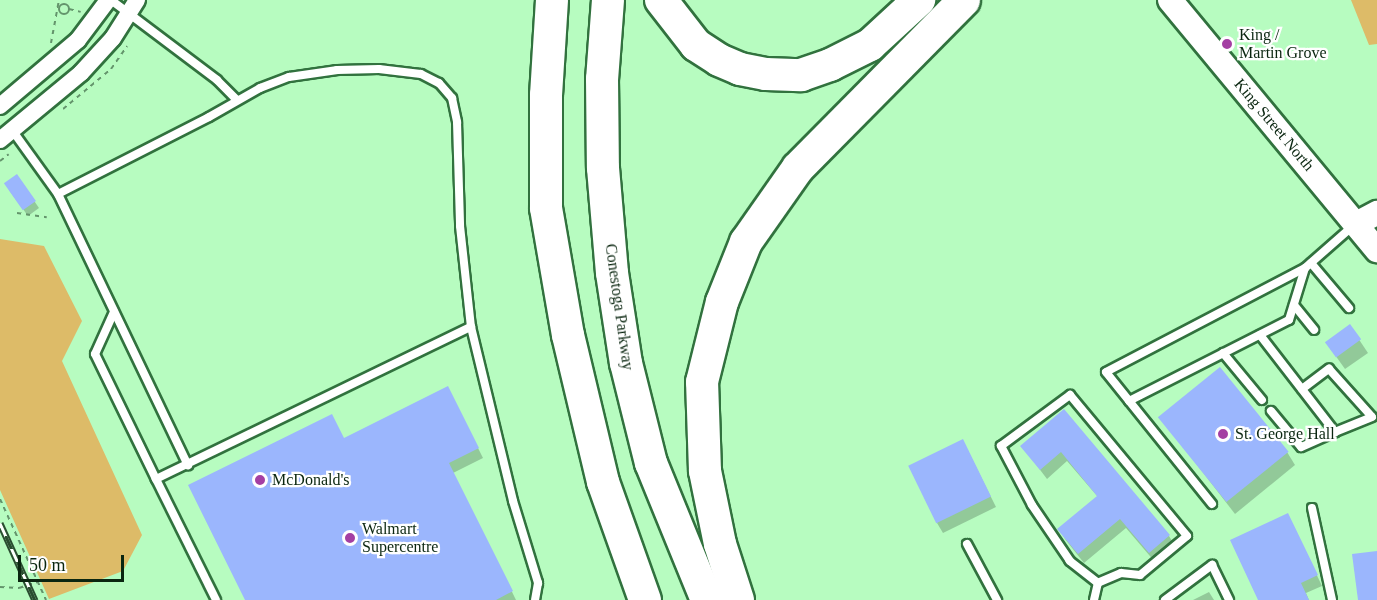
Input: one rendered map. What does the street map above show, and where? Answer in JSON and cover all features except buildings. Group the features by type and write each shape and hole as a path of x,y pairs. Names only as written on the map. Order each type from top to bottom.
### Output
{"highway":[{"path":"552,0 546,94 546,208 568,335 600,471 645,600"},
{"name":"Conestoga Parkway","path":"608,0 602,79 603,168 612,273 626,363 651,463 707,600"},
{"path":"661,0 682,30 696,45 718,60 740,69 766,74 801,75 870,45 919,0"},
{"path":"738,600 720,543 705,471 702,382 722,302 746,242 798,168 964,0"}],"main road":[{"name":"King Street North","path":"1170,0 1377,250"},
{"path":"1356,224 1377,213"}],"street":[{"path":"0,105 78,40 110,0"},
{"path":"8,141 81,73 113,38 133,7"}],"lane":[{"path":"110,0 133,7 218,80 237,100"},
{"path":"58,194 209,117 237,100 289,77 337,70 379,69 420,74 439,83 452,98 457,122 462,249 471,327 513,501 538,583 535,600"},
{"path":"8,141 58,194 188,465"},
{"path":"1212,504 1106,372 1308,265 1356,224"},
{"path":"1129,401 1290,320 1308,265"},
{"path":"1308,265 1349,308"},
{"path":"1294,305 1314,330"},
{"path":"114,312 95,354 216,600"},
{"path":"156,479 471,327"},
{"path":"1260,334 1335,432"},
{"path":"1223,353 1262,400"},
{"path":"1271,411 1301,447 1372,417 1329,369 1302,389"},
{"path":"1070,395 1187,536 1140,575 1121,573 1098,583 1070,561 1032,505 1001,446 1070,395"},
{"path":"1311,508 1332,600"},
{"path":"967,544 997,600"},
{"path":"1165,600 1212,565 1229,600"},
{"path":"1094,600 1098,583"}],"path":[{"path":"51,43 59,0"},
{"path":"58,7 63,3 69,9 82,13"},
{"path":"58,7 62,13 69,9"},
{"path":"0,161 8,141"},
{"path":"17,213 47,217"},
{"path":"0,499 46,600"},
{"path":"0,587 19,588 38,582"}],"shaded area":[{"path":"1351,0 1377,0 1377,44 1369,45"},
{"path":"0,239 44,246 82,321 62,361 142,535 123,571 49,599 0,490"}],"railway":[{"path":"0,523 35,600"}],"place":[{"name":"King / Martin Grove","path":"1227,44"},
{"name":"St. George Hall","path":"1223,434"},
{"name":"McDonald's","path":"260,480"},
{"name":"Walmart Supercentre","path":"350,538"}]}
